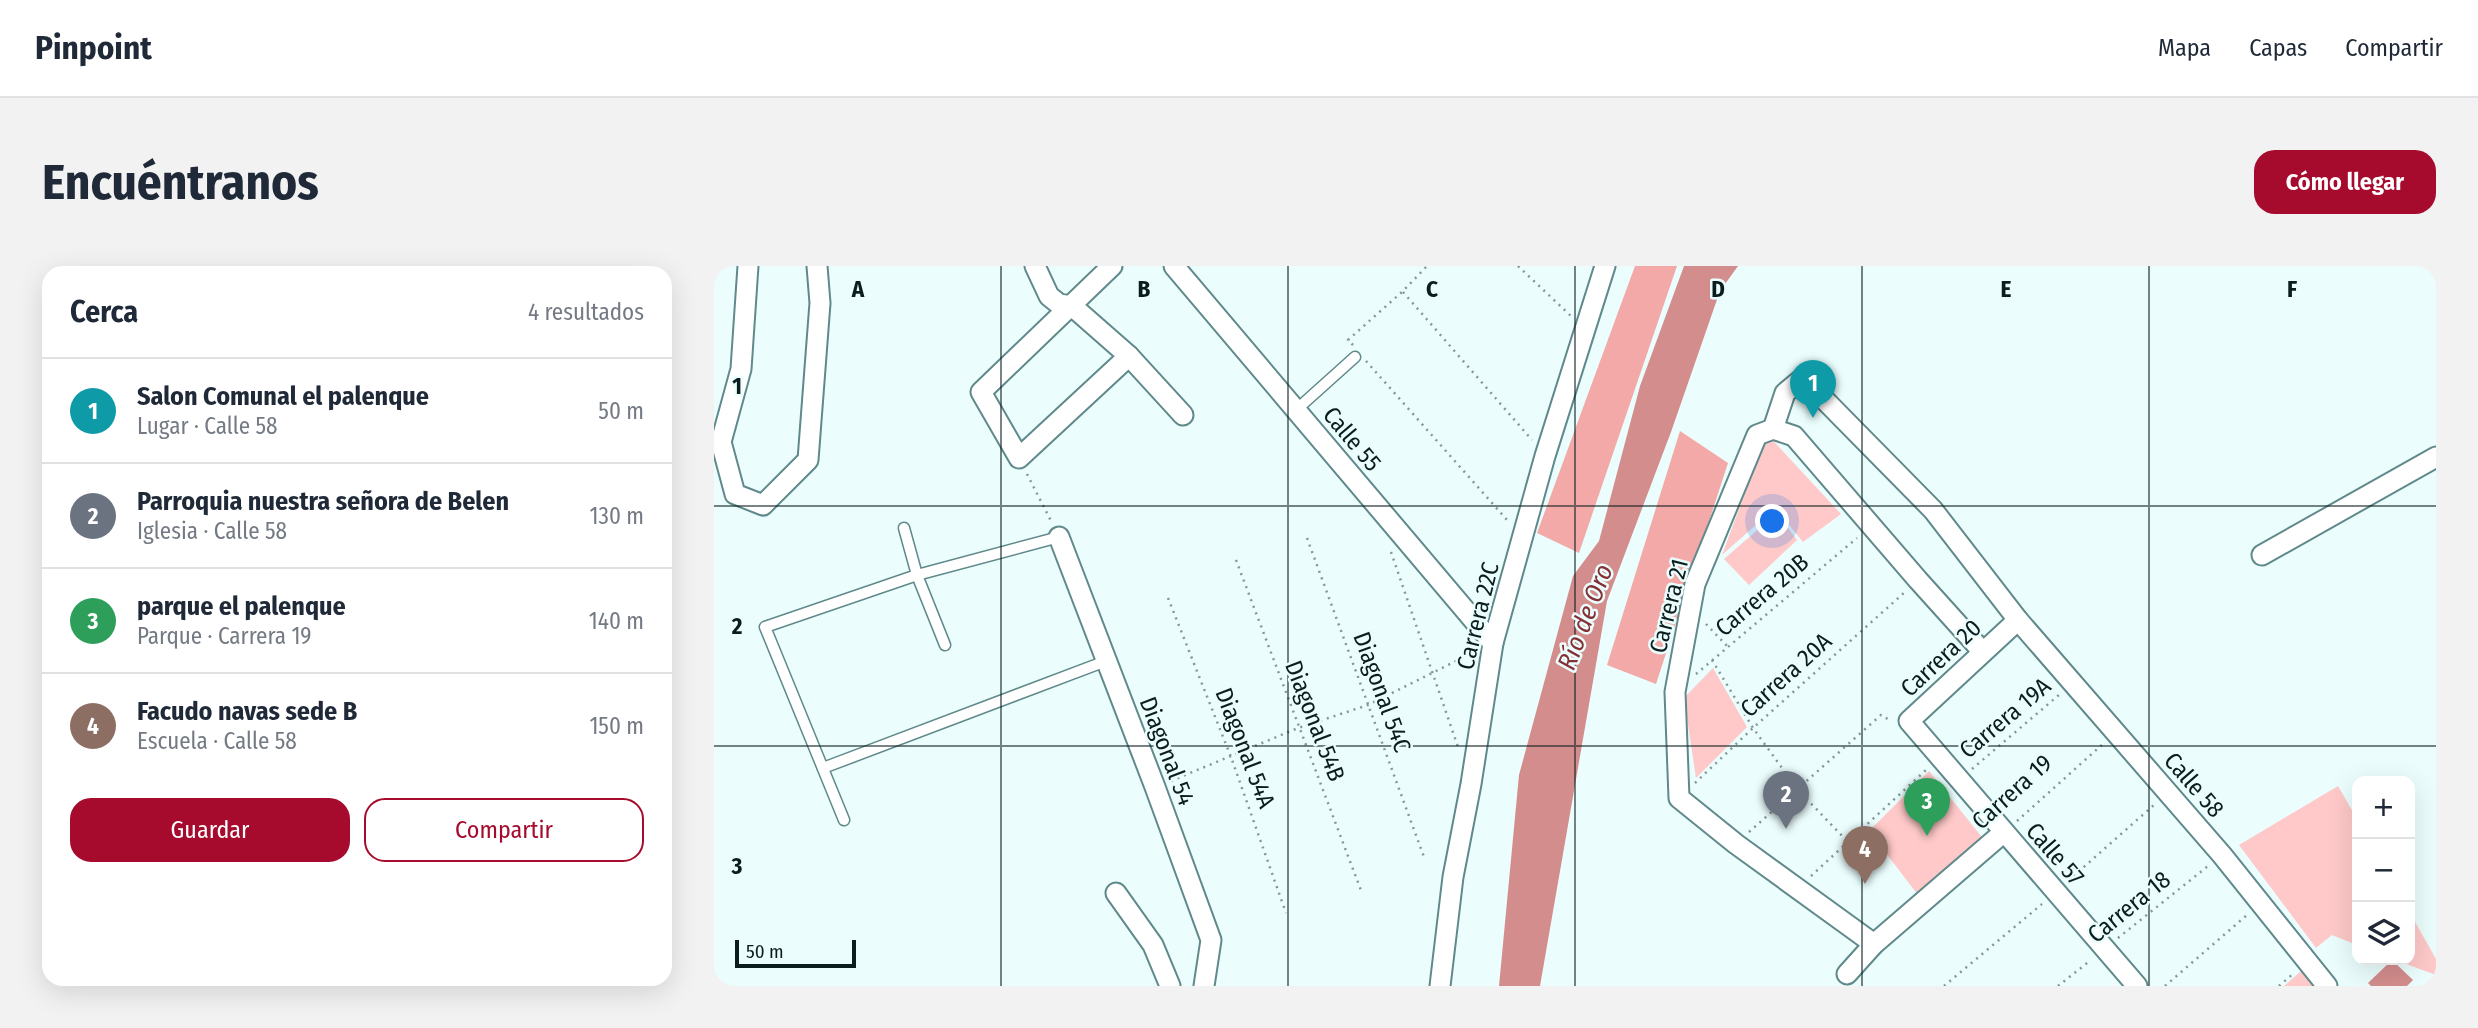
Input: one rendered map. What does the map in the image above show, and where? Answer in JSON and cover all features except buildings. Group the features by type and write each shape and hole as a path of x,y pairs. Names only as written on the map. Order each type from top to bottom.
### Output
{"street":[{"path":"748,266 741,369 721,442 734,494 763,505 808,460 820,303 817,266"},
{"path":"1035,266 1049,296 1059,304 1072,306 1129,356 1183,415"},
{"path":"1112,266 981,392 1019,458 1129,356"},
{"name":"Calle 55","path":"1174,266 1493,643"},
{"name":"Carrera 22C","path":"1440,986 1452,877 1471,784 1493,643 1545,456 1605,266"},
{"name":"Carrera 21","path":"1679,798 1675,692 1695,584 1785,393 1803,378 1933,510 2018,620"},
{"path":"1765,432 1794,436 1982,651"},
{"path":"2262,555 2436,457"},
{"name":"Diagonal 54","path":"1059,537 1211,940 1204,986"},
{"name":"Carrera 20","path":"1909,721 2018,620"},
{"name":"Calle 58","path":"2018,620 2222,855 2327,986"},
{"name":"Calle 57","path":"1909,721 2137,986"},
{"path":"1679,798 1736,844 1874,944"},
{"name":"Carrera 19","path":"1847,974 1874,944 2004,832"},
{"path":"1116,893 1153,945 1170,986"}],"lane":[{"path":"1296,410 1356,354"},
{"path":"904,528 917,575 945,645"},
{"path":"844,820 765,627 917,575 1059,537"},
{"path":"823,768 1106,661"}],"path":[{"path":"1356,354 1348,340 1427,266"},
{"path":"1518,266 1584,329"},
{"path":"1403,291 1545,456"},
{"path":"1366,361 1524,538"},
{"path":"1019,458 1059,537"},
{"name":"Carrera 20B","path":"1675,692 1871,526"},
{"name":"Diagonal 54C","path":"1307,538 1424,857"},
{"path":"1387,541 1458,747"},
{"name":"Diagonal 54B","path":"1236,560 1362,893"},
{"name":"Carrera 20A","path":"1679,798 1918,580"},
{"name":"Diagonal 54A","path":"1168,597 1231,757 1286,913"},
{"path":"1705,623 1728,647"},
{"path":"1155,787 1298,728 1368,705 1493,643"},
{"path":"1712,660 1753,728 1798,790 1847,841"},
{"name":"Carrera 19A","path":"1959,780 2073,683"},
{"name":"Carrera 20","path":"1736,844 1881,715 1889,722 1909,721"},
{"name":"Carrera 19","path":"2004,832 2116,732"},
{"path":"1798,888 1940,758"},
{"name":"Carrera 18","path":"2058,986 2222,855"},
{"path":"2165,986 2260,904"}],"shaded area":[{"path":"1635,266 1677,266 1579,553 1537,533"},
{"path":"1680,431 1728,463 1656,684 1607,665"},
{"path":"1767,434 1841,514 1803,542 1775,508 1722,555"},
{"path":"1777,513 1797,540 1749,585 1724,559"},
{"path":"1713,668 1747,727 1696,778 1684,698"},
{"path":"1929,771 1985,841 1918,895 1869,831"},
{"path":"2338,786 2352,810 2352,943 2332,935 2316,948 2239,845"},
{"path":"2415,922 2436,959 2436,975 2409,965 2415,965"},
{"path":"2301,971 2313,986 2284,986"}],"water":[{"name":"Río de Oro","path":"1684,266 1738,266 1720,291 1671,432 1607,601 1540,986 1499,986 1519,775 1573,576 1599,541 1640,386"},
{"path":"2387,965 2397,965 2413,980 2407,986 2371,986 2368,983"}],"place":[{"name":"Salon Comunal el palenque","path":"1813,418"},
{"name":"Parroquia nuestra señora de Belen","path":"1786,829"},
{"name":"parque el palenque","path":"1927,836"},
{"name":"Facudo navas sede B","path":"1865,884"}]}
